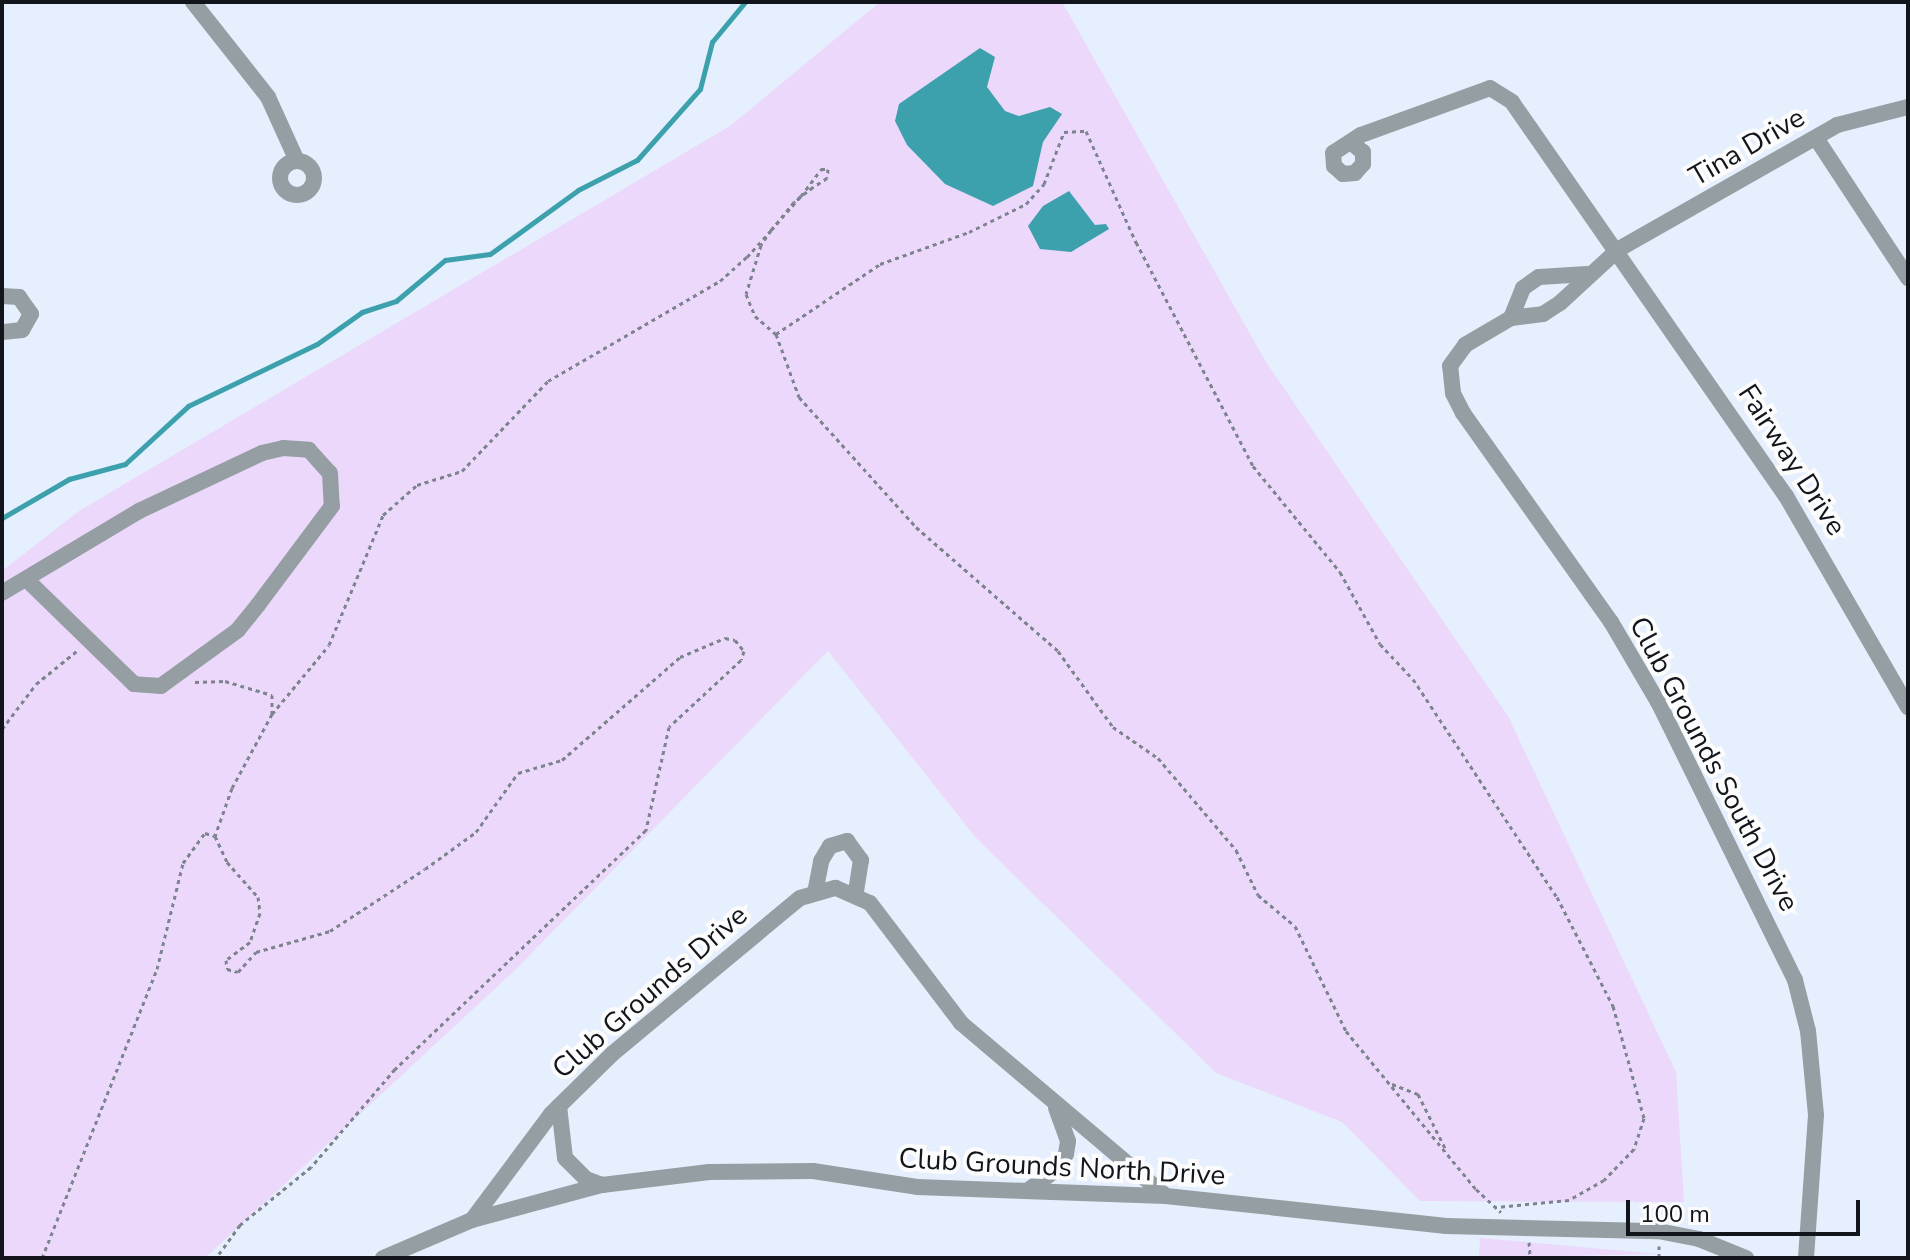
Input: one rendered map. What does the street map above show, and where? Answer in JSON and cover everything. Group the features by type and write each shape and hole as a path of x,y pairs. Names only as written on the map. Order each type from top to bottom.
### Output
{"street":[{"path":"193,2 268,97 297,161"},
{"name":"Fairway Drive","path":"1353,144 1361,135 1466,94 1497,91 1530,122 1794,508 1908,707"},
{"name":"Tina Drive","path":"1619,249 1837,125 1908,107"},
{"path":"1816,138 1908,278"},
{"name":"Club Grounds South Drive","path":"1619,249 1543,314 1511,318 1465,345 1450,366 1453,393 1611,622 1658,702 1795,980 1808,1031 1816,1115 1806,1258"},
{"path":"1511,318 1523,288 1539,277 1587,274"},
{"path":"2,296 19,297 31,314 22,330 2,332"},
{"path":"2,593 135,514 251,457 283,448 309,450 321,460 334,490 327,513 238,630 185,672 145,688 125,676 106,653 27,580"},
{"path":"855,896 861,860 847,841 830,846 821,861 815,893 836,888 870,903 961,1023 1166,1196"},
{"name":"Club Grounds Drive","path":"472,1220 559,1106 612,1054 800,898 815,893"},
{"path":"1027,1191 1056,1170 1066,1154 1065,1131 1054,1104"},
{"path":"559,1106 565,1158 586,1179 602,1185"},
{"name":"Club Grounds North Drive","path":"383,1258 472,1220 602,1185 709,1172 813,1171 917,1187 1166,1196 1446,1226 1658,1231 1699,1239 1746,1258"}],"path":[{"path":"776,334 880,264 969,232 1026,204 1044,184 1064,132 1086,131 1136,242 1253,466 1340,572 1380,644 1413,679 1521,841 1585,946 1613,1006 1644,1118 1634,1149 1604,1180 1569,1200 1496,1207"},
{"path":"215,836 272,711 329,645 375,528 401,498 417,485 462,471 529,396 720,281 771,230 821,169 828,169 827,178 801,196"},
{"path":"771,230 761,245 746,294 755,316 776,334 787,373 809,411 959,568 1058,651 1113,727 1158,758 1236,850 1258,895 1295,926 1346,1031 1447,1153 1504,1215"},
{"path":"42,1258 157,969 183,863 205,833 215,836 227,862 258,897 260,913 250,942 226,960 227,969 238,972 256,952 330,931 425,869 476,832 518,773 562,760 680,657 725,638 735,640 744,651 741,660 669,727 646,830 424,1040 311,1167 240,1225 216,1258"},
{"path":"2,729 60,662 78,649 106,653"},
{"path":"190,683 225,681 272,695 272,711"},
{"path":"1392,1084 1418,1094 1447,1153"}],"shaded area":[{"path":"880,2 1062,2 1266,362 1508,716 1676,1072 1684,1202 1420,1201 1342,1122 1216,1073 976,838 828,651 513,972 205,1258 2,1258 2,571 79,511 730,126"},
{"path":"1480,1238 1661,1254 1479,1258"}],"water":[{"path":"980,48 995,57 987,87 1005,111 1019,116 1050,107 1062,114 1043,142 1033,186 993,206 945,184 907,145 895,121 899,104"},
{"path":"1069,191 1095,225 1106,224 1109,229 1071,252 1040,249 1028,226 1043,206"}],"waterway":[{"path":"2,518 69,479 125,464 188,406 317,344 362,312 396,301 445,260 490,254 578,190 637,160 700,89 712,42 745,2"}]}
